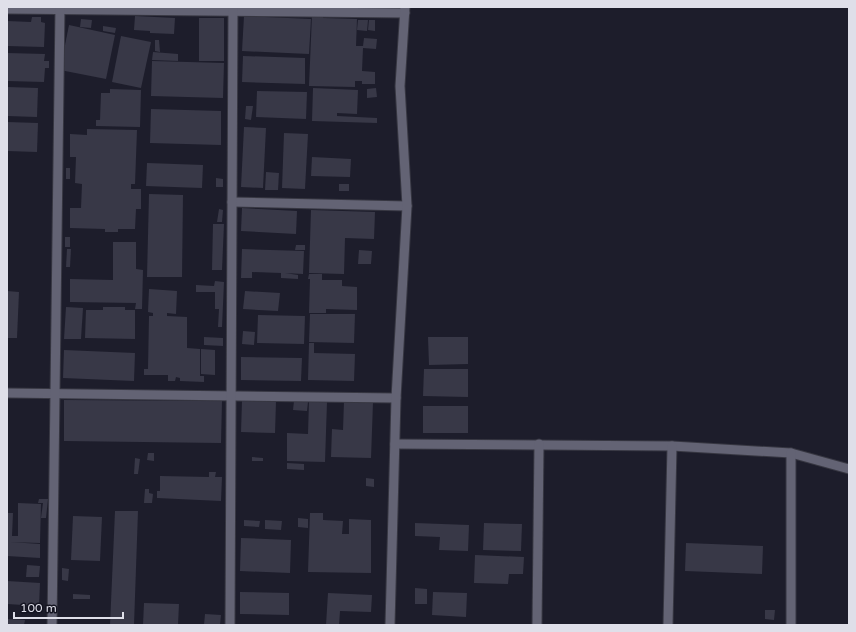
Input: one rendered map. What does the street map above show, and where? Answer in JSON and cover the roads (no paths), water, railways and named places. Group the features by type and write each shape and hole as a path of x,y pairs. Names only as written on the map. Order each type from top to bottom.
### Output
{"lane":[{"path":"52,625 60,8"},
{"path":"7,9 405,10 400,86 407,206 396,398 390,625"},
{"path":"230,625 233,9"},
{"path":"232,202 407,206"},
{"path":"7,393 396,398"},
{"path":"395,444 672,446 792,453 849,469"},
{"path":"537,625 539,444"},
{"path":"668,625 672,446"},
{"path":"791,625 792,453"}]}
